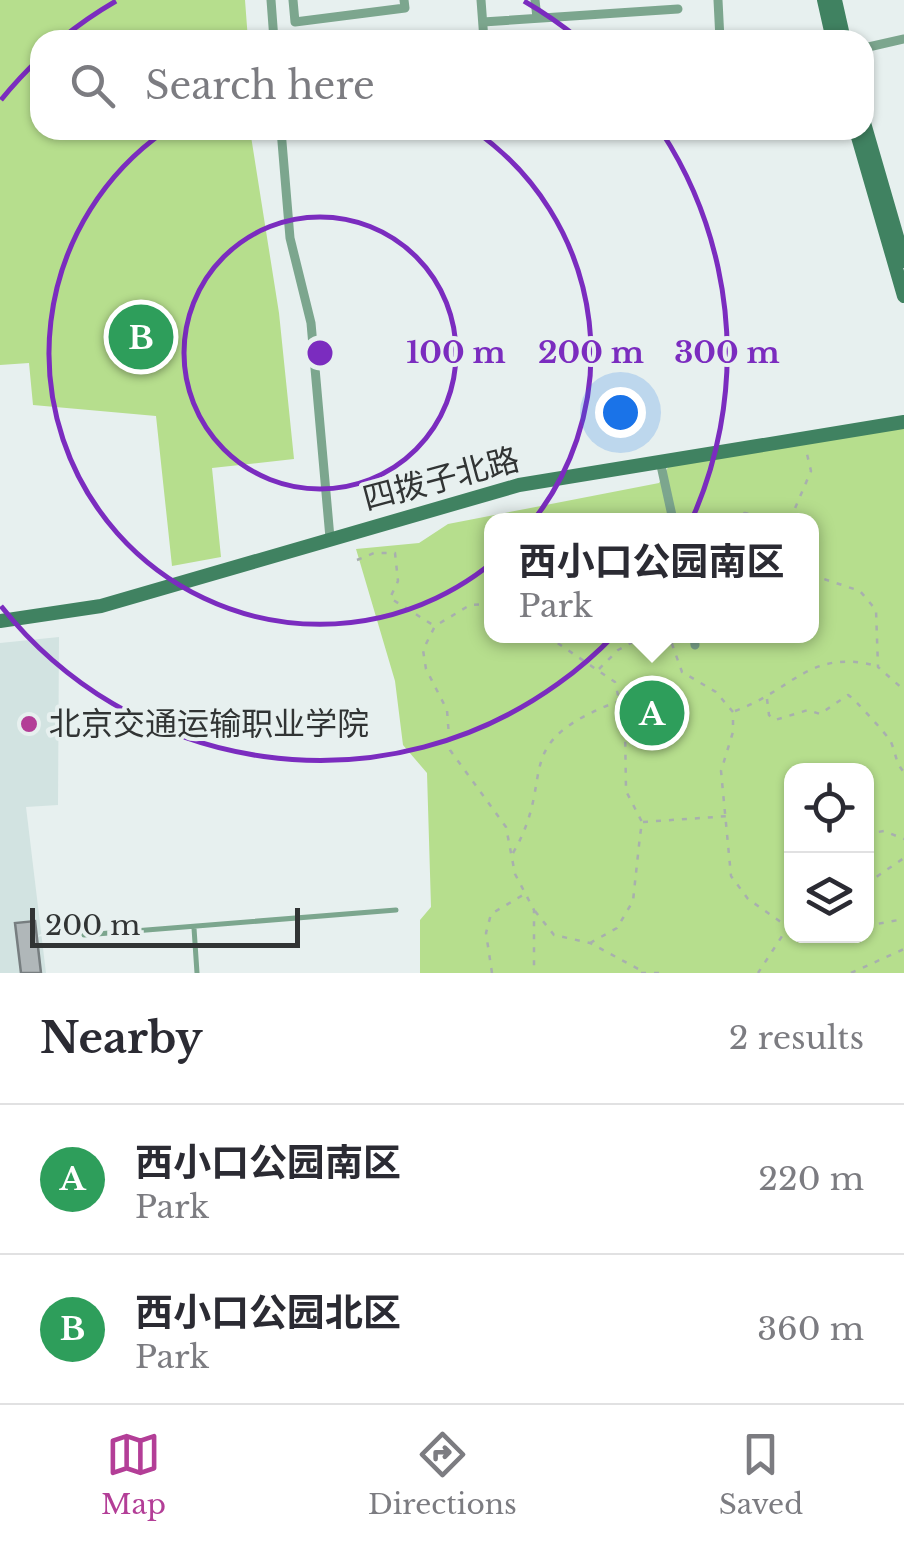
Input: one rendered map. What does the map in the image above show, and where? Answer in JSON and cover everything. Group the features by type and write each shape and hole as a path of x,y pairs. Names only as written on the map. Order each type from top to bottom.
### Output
{"street":[{"path":"271,0 273,30"},
{"path":"293,0 295,22 405,8 404,0"},
{"path":"481,0 483,30"},
{"path":"534,0 536,18"},
{"path":"621,0 623,13"},
{"path":"718,0 720,30"},
{"path":"824,0 831,30"},
{"path":"835,0 842,30"},
{"path":"483,22 678,10"},
{"path":"874,46 904,40"},
{"path":"282,140 290,238 310,323 330,538"},
{"path":"859,140 904,296"},
{"path":"869,140 904,261"},
{"name":"四拨子北路","path":"0,621 101,606 496,490 904,422"},
{"path":"660,462 671,513"}],"lane":[{"path":"84,936 396,910"},
{"path":"194,928 197,973"}],"path":[{"path":"793,513 810,471 807,454"},
{"path":"357,560 374,553 395,552 398,581 390,598 435,626"},
{"path":"819,577 860,591 876,610 878,666"},
{"path":"484,605 470,606 435,626 423,650 426,668 447,710 450,750 472,783 498,810 523,895 554,935 590,943 642,972 660,973"},
{"path":"558,643 614,682 625,726 626,791 642,822 633,902 617,928 590,943"},
{"path":"598,670 631,643"},
{"path":"672,644 682,672 716,692 733,712 734,732 721,771 729,816 732,876 748,899 784,923"},
{"path":"733,712 767,699 811,667 838,659 878,666 904,690"},
{"path":"767,699 769,716 775,720 808,710 820,714 848,695 860,701 871,723 890,738 904,772"},
{"path":"512,854 528,827 536,766 555,734 590,712 619,701"},
{"path":"642,822 729,816"},
{"path":"874,833 884,831 904,839"},
{"path":"874,879 904,858"},
{"path":"492,973 486,933 492,914 523,895"},
{"path":"534,910 534,973"},
{"path":"874,924 904,918"},
{"path":"758,973 784,936"},
{"path":"853,972 904,949"}],"shaded area":[{"name":"北京交通运输职业学院","path":"59,637 58,805 26,807 46,973 0,973 0,643"}],"green space":[{"path":"0,0 245,0 247,30 30,30 30,140 252,140 279,313 294,459 212,468 221,557 172,566 156,416 33,405 29,363 0,365"},
{"path":"904,424 904,973 420,973 420,920 431,907 427,773 403,745 395,681 356,549 419,543 448,524 484,517 484,643 819,643 819,513 505,513 659,483 671,462"}],"building":[{"path":"35,921 41,973 21,973 15,923"}],"place":[{"name":"西小口公园北区","path":"141,337"},
{"name":"西小口公园南区","path":"652,713"},
{"name":"北京交通运输职业学院","path":"29,724"}]}
